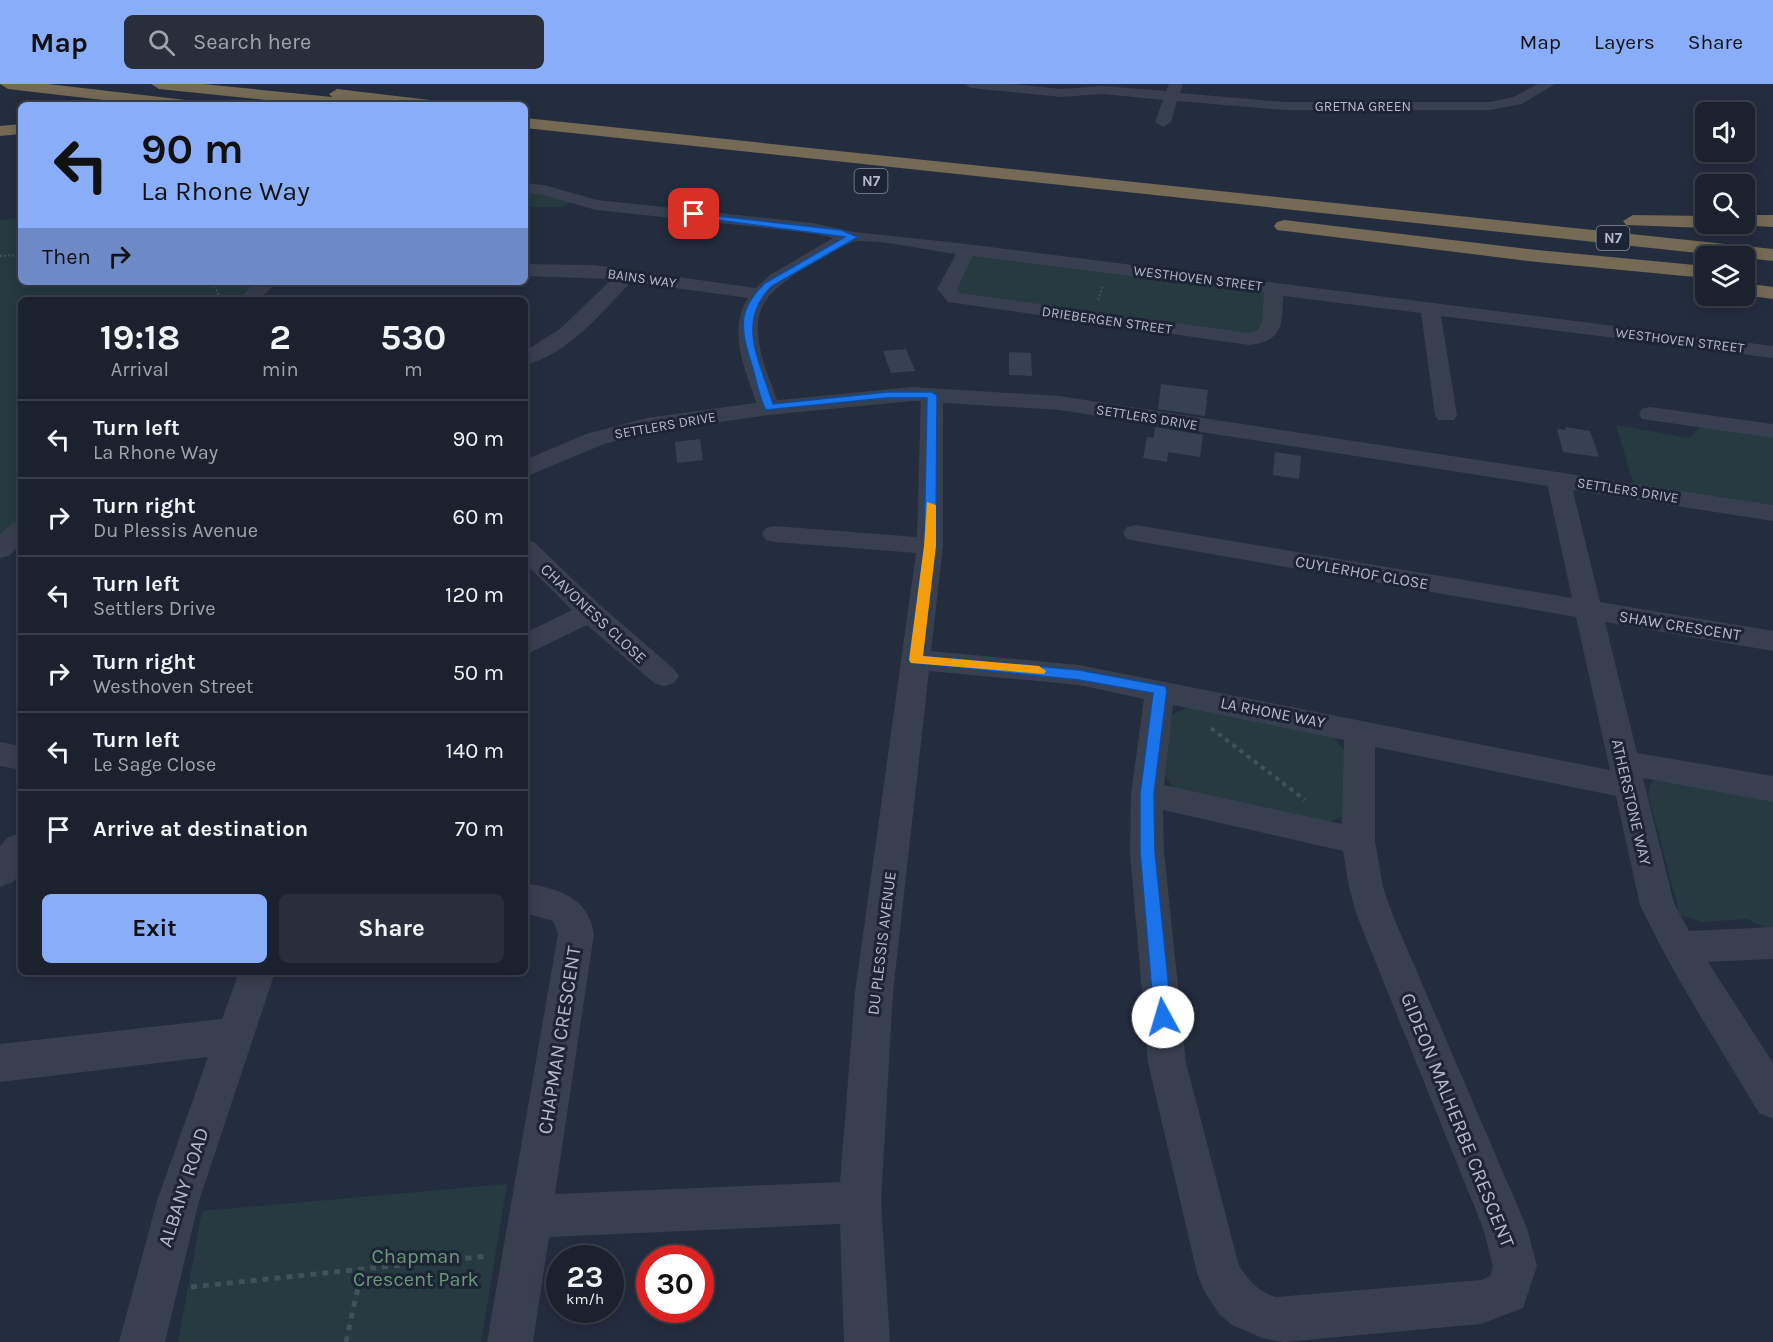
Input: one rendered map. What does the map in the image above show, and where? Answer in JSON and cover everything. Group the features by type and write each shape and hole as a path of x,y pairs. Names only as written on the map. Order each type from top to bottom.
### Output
{"highway":[{"path":"8,84 162,102"},
{"path":"159,84 330,102"},
{"path":"273,84 408,102"},
{"path":"528,116 648,130 663,137"},
{"name":"N7","path":"528,123 1773,255"},
{"path":"0,130 18,129"},
{"path":"1090,182 1604,220 1695,222"},
{"path":"1755,221 1773,221"},
{"name":"N7","path":"1263,224 1537,256 1695,271"},
{"path":"1537,256 1695,281"},
{"path":"1755,277 1773,278"},
{"path":"1755,290 1773,293"}],"street":[{"name":"GRETNA GREEN","path":"971,84 1061,93 1103,90 1175,90 1284,106 1490,106 1516,101 1548,84"},
{"path":"1163,122 1175,90"},
{"path":"528,188 544,190 596,204 813,228 854,237"},
{"path":"545,209 596,204"},
{"name":"WESTHOVEN STREET","path":"769,408 746,329 748,312 759,294 794,267 841,240 854,237 967,249 1773,351"},
{"name":"DRIEBERGEN STREET","path":"967,249 948,284 947,292 952,297 1257,339 1270,332 1274,288"},
{"name":"BAINS WAY","path":"528,270 580,270 759,294"},
{"path":"528,358 546,349 571,332 626,276"},
{"path":"251,297 264,285"},
{"path":"1430,308 1446,415"},
{"name":"SETTLERS DRIVE","path":"528,468 623,430 662,422 887,395 932,395 1045,401 1773,513"},
{"name":"DU PLESSIS AVENUE","path":"867,1342 860,1202 874,992 930,546 932,395"},
{"path":"1650,414 1773,430"},
{"name":"ATHERSTONE WAY","path":"1558,479 1624,774 1657,905 1679,948 1773,1099"},
{"path":"0,551 18,532"},
{"name":"CUYLERHOF CLOSE","path":"1136,533 1588,610"},
{"path":"775,534 930,546"},
{"path":"0,551 18,553"},
{"name":"CHAVONESS CLOSE","path":"528,551 590,612 664,676"},
{"name":"SHAW CRESCENT","path":"1588,610 1773,641"},
{"path":"528,643 590,612"},
{"name":"LA RHONE WAY","path":"916,660 1068,674 1360,730 1624,774 1773,789"},
{"name":"GIDEON MALHERBE CRESCENT","path":"1160,690 1147,794 1148,852 1167,1063 1219,1273 1229,1294 1245,1309 1276,1320 1489,1300 1507,1292 1515,1266 1505,1228 1375,916 1366,886 1358,841 1360,730"},
{"path":"0,754 18,757"},
{"path":"1147,794 1358,841"},
{"path":"0,871 18,851"},
{"name":"CHAPMAN CRESCENT","path":"510,1342 576,934 576,923 562,906 528,899"},
{"path":"1679,948 1773,943"},
{"name":"ALBANY ROAD","path":"142,1342 152,1291 175,1205 256,975"},
{"path":"0,1063 235,1036"},
{"path":"527,1234 860,1202"}],"path":[{"path":"0,256 18,255"},
{"path":"1092,318 1109,267"},
{"path":"1207,726 1311,805"},
{"path":"152,1291 362,1269 527,1234"},
{"path":"346,1342 362,1269"}],"green space":[{"path":"528,191 540,192 571,202 561,207 528,207"},
{"path":"18,218 18,285 256,285 244,297 18,297 18,523 0,541 0,220"},
{"path":"977,255 1262,292 1266,296 1262,329 1250,335 960,295 954,289 972,257"},
{"path":"1616,425 1690,438 1701,425 1773,435 1773,508 1634,485"},
{"path":"1191,706 1333,737 1346,752 1344,815 1327,824 1175,790 1163,772 1172,715"},
{"path":"1655,780 1773,798 1773,931 1747,919 1702,922 1680,915 1648,794 1650,784"},
{"name":"Chapman Crescent Park","path":"507,1184 481,1342 178,1342 202,1211"}],"building":[{"path":"906,349 915,371 891,373 883,351"},
{"path":"1009,352 1031,353 1032,376 1009,375"},
{"path":"1161,384 1208,390 1205,416 1158,409"},
{"path":"1155,427 1203,435 1200,457 1168,452 1167,462 1143,458 1147,437 1154,438"},
{"path":"1565,427 1590,431 1599,457 1563,452 1557,429 1566,430"},
{"path":"700,439 703,460 677,463 675,442"},
{"path":"1275,452 1301,456 1299,479 1273,475"}],"slow traffic":[{"path":"931,505 930,546 916,660 1039,671"}],"route":[{"path":"694,214 841,232 854,237 841,240 768,285 759,294 748,312 746,329 769,408 887,395 932,395 930,546 916,660 1079,675 1160,690 1147,794 1148,852 1163,1017"}]}
